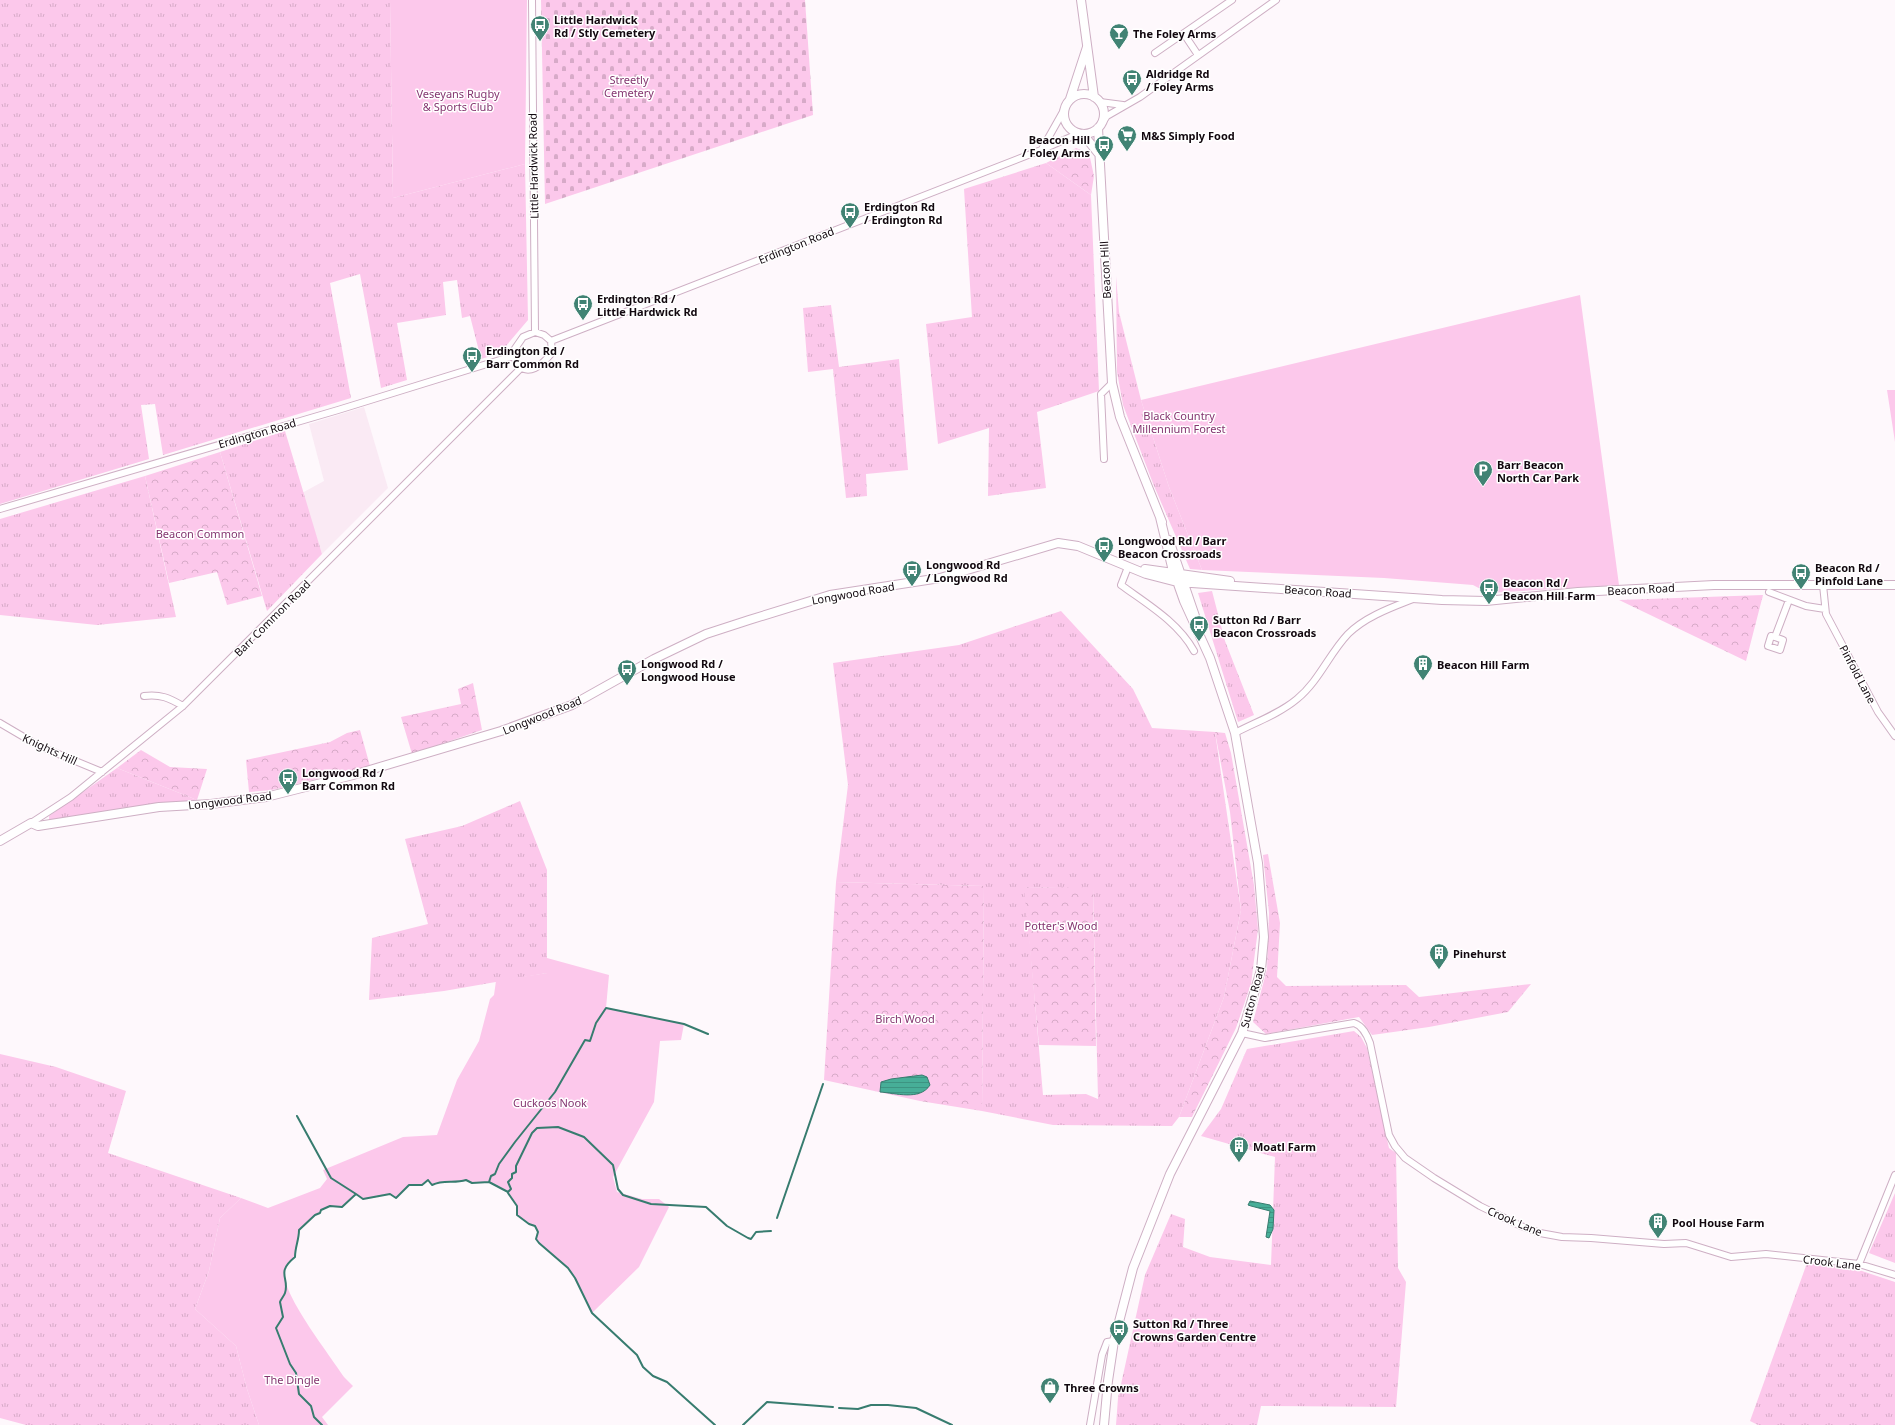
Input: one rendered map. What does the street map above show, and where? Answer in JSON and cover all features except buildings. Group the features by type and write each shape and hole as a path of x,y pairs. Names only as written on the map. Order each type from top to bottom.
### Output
{"main road":[{"path":"1081,0 1097,99 1104,110 1100,125 1081,134"},
{"path":"1088,45 1070,100 1064,110 1068,125 1094,146 1100,156"},
{"path":"1070,100 1078,95 1085,94 1097,99"},
{"name":"Beacon Hill","path":"1100,125 1100,156 1112,383 1120,417 1160,517 1180,578"},
{"name":"Longwood Road","path":"31,823 38,826 46,826 159,807 251,800 353,776 501,731 572,705 654,659 706,634 830,595 940,578 1058,543 1078,546 1146,574 1180,578"},
{"name":"Beacon Road","path":"1180,578 1244,585 1414,598 1486,601 1578,592 1714,585 1895,585"},
{"name":"Sutton Road","path":"1104,1425 1108,1381 1114,1341 1133,1268 1170,1174 1242,1033 1261,970 1264,922 1258,863 1236,733 1180,578"},
{"name":"Barr Common Road","path":"0,840 31,823"}],"street":[{"name":"Little Hardwick Road","path":"532,0 535,332"},
{"path":"1155,53 1232,0"},
{"path":"1100,125 1107,116 1140,97 1276,0"},
{"path":"1184,34 1198,55"},
{"path":"1097,99 1124,105"},
{"path":"1041,150 1052,134 1064,110"},
{"name":"Erdington Road","path":"551,341 1081,134"},
{"path":"535,332 544,335 551,341 552,352 541,364 529,370 521,368 515,362 513,356 517,343 524,337 535,332"},
{"name":"Erdington Road","path":"0,509 338,410 513,356"},
{"name":"Barr Common Road","path":"31,823 71,797 183,706 521,368"},
{"path":"1104,459 1101,394 1112,383"},
{"path":"1128,567 1121,585 1176,626 1188,639 1194,651"},
{"name":"Pinfold Lane","path":"1823,585 1825,609 1852,666 1878,712 1895,736"},
{"path":"1769,592 1790,600 1825,609"},
{"path":"1236,733 1280,711 1297,699 1313,684 1349,634 1358,627 1381,612 1414,598"},
{"path":"1775,637 1790,600"},
{"path":"144,696 156,694 166,696 183,706"},
{"name":"Knights Hill","path":"0,723 39,746 102,772"},
{"name":"Crook Lane","path":"1242,1033 1265,1038 1354,1024 1358,1025 1366,1034 1370,1043 1389,1135 1395,1146 1413,1164 1480,1206 1521,1226 1540,1233 1562,1237 1664,1244 1686,1243 1731,1257 1766,1254 1859,1264 1895,1275"},
{"path":"1859,1264 1895,1175"},
{"name":"Sutton Road","path":"1090,1425 1102,1355 1107,1342 1114,1341"}],"shaded area":[{"path":"364,407 388,488 322,554 302,493 324,481 309,424"},
{"path":"922,1075 927,1077 930,1085 926,1090 920,1093 907,1095 880,1092 881,1082 891,1079"},
{"path":"1250,1201 1270,1205 1274,1210 1273,1229 1269,1238 1266,1237 1270,1211 1248,1205"}],"green space":[{"path":"0,0 390,0 393,198 525,164 528,320 500,353 481,359 470,316 462,318 457,280 443,282 446,315 397,323 407,380 381,388 360,274 330,283 351,398 163,455 155,404 141,405 149,459 0,504"},
{"name":"Veseyans Rugby & Sports Club","path":"390,0 527,0 525,164 393,198"},
{"name":"Streetly Cemetery","path":"541,0 805,0 813,115 545,204"},
{"path":"1076,148 1089,153 1094,176 1091,195 1046,163"},
{"path":"1046,163 1091,195 1099,391 1037,412 1046,488 988,496 989,428 938,444 926,324 972,317 964,189"},
{"path":"1116,276 1119,312 1141,400 1169,487 1202,570 1190,569 1154,486 1123,405 1117,372"},
{"name":"Black Country Millennium Forest","path":"1580,295 1619,585 1488,593 1473,585 1384,578 1202,570 1169,487 1141,400"},
{"path":"831,305 839,367 899,359 908,470 866,474 867,496 846,498 833,369 808,372 803,308"},
{"path":"1887,390 1895,390 1895,442"},
{"path":"285,431 322,554 267,611 220,452"},
{"name":"Beacon Common","path":"220,452 262,596 227,605 217,572 169,583 145,476"},
{"path":"145,476 176,617 97,625 0,615 0,519"},
{"path":"1212,591 1225,641 1254,715 1238,722 1198,593"},
{"path":"1763,595 1746,661 1619,600"},
{"path":"1061,611 1133,689 1152,728 1215,732 1241,910 1224,997 1179,1117 1172,1126 1053,1125 982,1111 984,886 836,882 848,785 833,663 959,645","holes":["1025,887 1093,889 1098,1099 1086,1094 1043,1095"]},
{"path":"473,683 482,730 412,754 401,717 461,704 458,689"},
{"path":"360,730 370,766 272,790 249,792 246,760 330,742 347,733"},
{"path":"1215,732 1225,733 1231,753 1254,885 1258,929 1251,984 1236,1028 1192,1117 1179,1117 1224,997 1241,910 1230,812"},
{"path":"141,750 170,767 207,769 197,800 117,768"},
{"path":"117,768 197,800 163,803 158,802 155,804 49,820 49,816"},
{"path":"520,801 547,870 547,973 444,991 369,1000 372,938 428,924 405,839 462,826"},
{"path":"1268,854 1280,923 1277,977 1286,986 1406,985 1419,997 1531,984 1508,1012 1429,1027 1372,1035 1359,1017 1266,1034 1253,1022 1267,969 1269,913 1263,855"},
{"name":"Birch Wood","path":"836,882 984,886 982,1111 920,1101 824,1080"},
{"name":"Potter's Wood","path":"1024,887 1093,888 1096,1046 1039,1045"},
{"name":"Cuckoos Nook","path":"547,958 609,975 606,1008 684,1024 681,1040 660,1041 654,1102 613,1177 617,1192 642,1199 659,1199 669,1207 639,1267 592,1313 575,1278 568,1268 536,1239 538,1232 535,1226 529,1224 517,1215 517,1206 508,1192 489,1182 472,1183 466,1180 457,1182 441,1182 432,1185 428,1180 422,1185 409,1185 396,1198 390,1194 363,1199 355,1194 342,1207 330,1206 321,1210 320,1213 315,1215 299,1230 295,1257 287,1265 284,1272 291,1295 308,1325 344,1377 353,1386 322,1417 328,1425 259,1425 247,1389 236,1346 195,1309 209,1271 220,1218 241,1198 268,1208 320,1188 327,1179 323,1170 403,1137 437,1135 457,1080 479,1041 490,999 494,995 496,981 547,973"},
{"path":"1354,1031 1361,1037 1367,1048 1389,1148 1396,1153 1398,1268 1406,1282 1396,1407 1261,1406 1257,1425 1116,1425 1118,1398 1145,1275 1171,1214 1185,1219 1183,1247 1210,1257 1271,1265 1275,1157 1201,1136 1221,1109 1247,1049"},
{"path":"0,1054 56,1067 126,1091 108,1153 241,1198 220,1218 209,1271 195,1309 236,1346 247,1389 259,1425 26,1425 0,1418"},
{"path":"1895,1193 1895,1263 1869,1253"},
{"path":"1807,1263 1856,1269 1895,1282 1895,1425 1758,1425 1750,1421"}],"waterway":[{"path":"489,1182 491,1176 495,1174 499,1164 515,1142 555,1092 585,1040 590,1041 596,1023 606,1008 684,1024 708,1034"},
{"path":"777,1218 823,1084"},
{"path":"297,1116 331,1178 356,1194"},
{"path":"322,1425 314,1417 311,1406 299,1394 296,1373 290,1364 276,1328 283,1317 280,1302 285,1294 286,1288 284,1271 295,1257 299,1230 315,1215 320,1213 321,1210 330,1206 342,1207 356,1194 363,1199 390,1194 396,1198 409,1185 422,1185 428,1180 432,1185 441,1182 457,1182 466,1180 472,1183 489,1182 508,1192 511,1189 508,1182 512,1178 512,1174 516,1172 516,1166 532,1133 537,1128 558,1127 584,1137 613,1165 618,1189 623,1195 651,1204 706,1207 727,1226 751,1239 756,1232 771,1231"},
{"path":"508,1193 517,1206 517,1215 529,1224 535,1226 538,1232 536,1239 539,1243 568,1268 575,1278 592,1313 637,1355 643,1367 653,1376 667,1382 715,1425"},
{"path":"743,1425 767,1402 833,1407"},
{"path":"839,1408 858,1409 871,1405 916,1408 952,1425"}],"place":[{"name":"Little Hardwick Rd / Stly Cemetery","path":"540,42"},
{"name":"The Foley Arms","path":"1119,50"},
{"name":"Aldridge Rd / Foley Arms","path":"1132,96"},
{"name":"M&S Simply Food","path":"1127,152"},
{"name":"Beacon Hill / Foley Arms","path":"1104,162"},
{"name":"Erdington Rd / Erdington Rd","path":"850,229"},
{"name":"Erdington Rd / Little Hardwick Rd","path":"583,321"},
{"name":"Erdington Rd / Barr Common Rd","path":"472,373"},
{"name":"Barr Beacon North Car Park","path":"1483,487"},
{"name":"Longwood Rd / Barr Beacon Crossroads","path":"1104,563"},
{"name":"Longwood Rd / Longwood Rd","path":"912,587"},
{"name":"Beacon Rd / Pinfold Lane","path":"1801,590"},
{"name":"Beacon Rd / Beacon Hill Farm","path":"1489,605"},
{"name":"Sutton Rd / Barr Beacon Crossroads","path":"1199,642"},
{"name":"Beacon Hill Farm","path":"1423,681"},
{"name":"Longwood Rd / Longwood House","path":"627,686"},
{"name":"Longwood Rd / Barr Common Rd","path":"288,795"},
{"name":"Pinehurst","path":"1439,970"},
{"name":"Moatl Farm","path":"1239,1163"},
{"name":"Pool House Farm","path":"1658,1239"},
{"name":"Sutton Rd / Three Crowns Garden Centre","path":"1119,1346"},
{"name":"Three Crowns","path":"1050,1404"}],"park label":[{"name":"The Dingle","path":"292,1379"}]}
